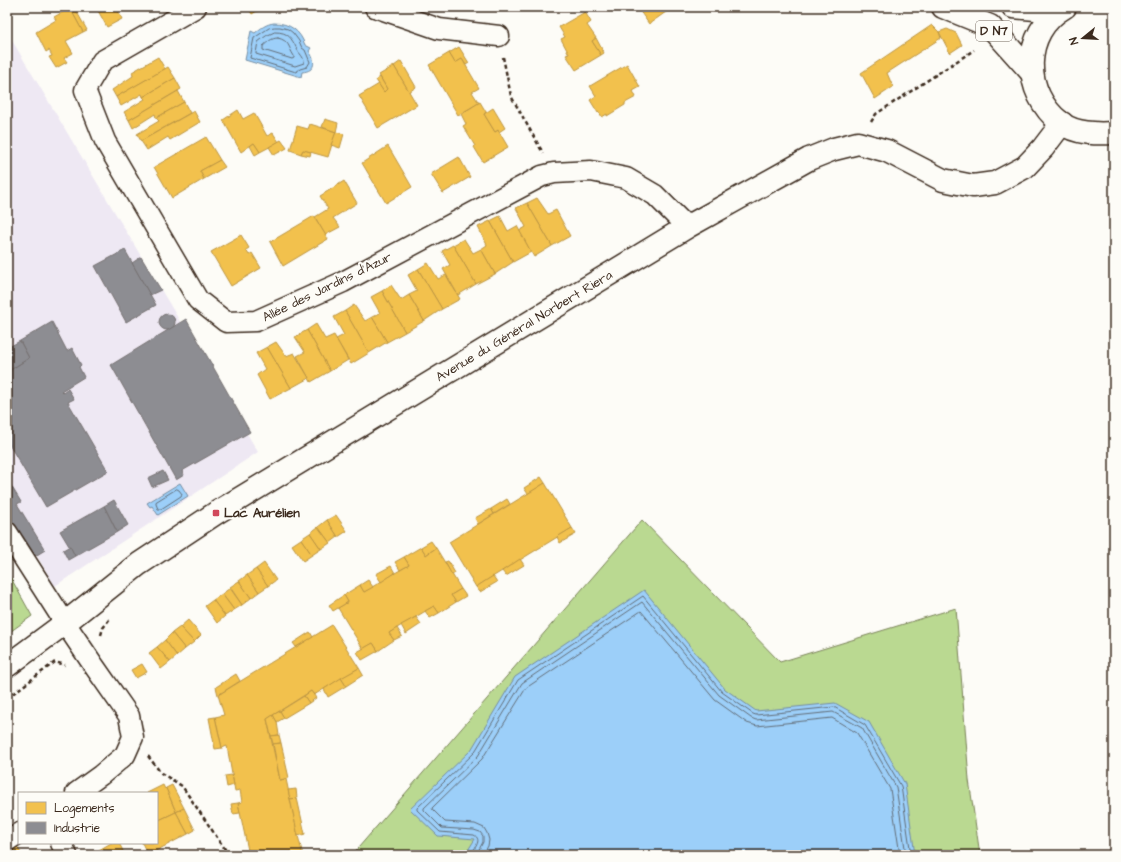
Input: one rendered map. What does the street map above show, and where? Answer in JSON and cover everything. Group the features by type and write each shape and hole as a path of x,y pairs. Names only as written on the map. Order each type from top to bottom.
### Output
{"main road":[{"name":"D N7","path":"943,7 990,26 1032,74"},
{"name":"D N7","path":"1013,7 1062,9"},
{"path":"1062,9 1042,28 1033,50 1032,74 1036,92 1045,108 1062,124 1075,130 1094,134 1114,133"},
{"name":"Avenue du Général Norbert Riera","path":"7,666 65,623 139,564 216,513 687,227 809,159 834,149 858,143 887,150 943,180 973,186 995,183 1024,168 1043,148 1062,124"}],"street":[{"name":"Allée des Jardins d'Azur","path":"196,7 102,61 85,90 105,141 198,300 226,322 256,322 343,282 542,176 554,173 591,171 626,178 655,195 687,227"},
{"path":"375,7 439,29 499,36"},
{"path":"7,532 92,664 129,716 134,738 125,755 77,792"},
{"path":"7,841 18,834"},
{"path":"62,844 68,855"}],"path":[{"path":"499,36 511,96 554,173"},
{"path":"858,143 876,114 974,50"},
{"path":"7,698 55,662 79,669 92,664"},
{"path":"134,738 161,773 182,786 229,855"}],"shaded area":[{"path":"7,32 258,452 55,586 7,507"}],"green space":[{"path":"642,520 780,662 956,608 969,780 980,855 352,855"},
{"path":"7,571 32,616 7,634"}],"water":[{"path":"274,23 290,26 297,32 305,45 311,48 309,51 314,62 312,68 302,72 301,77 245,60 251,31 255,33 266,25"},
{"path":"180,483 188,496 158,515 152,506 150,507 147,503"},
{"path":"644,590 725,689 756,711 835,703 869,722 905,784 915,855 465,855 475,839 438,836 410,809 471,750 515,677"}],"building: Logements":[{"path":"74,7 87,30 83,32 70,8"},
{"path":"96,7 116,7 122,19 107,27"},
{"path":"248,7 262,7 262,8 252,14"},
{"path":"637,7 673,7 649,24"},
{"path":"70,8 83,32 66,41 73,53 64,58 67,62 56,68 49,57 52,56 49,50 46,52 36,32 56,20 54,17"},
{"path":"585,12 591,22 587,25 596,38 592,41 601,55 576,70 566,55 569,54 561,39 565,37 559,27"},
{"path":"932,25 939,32 941,38 887,73 893,87 875,99 861,73"},
{"path":"947,29 956,33 962,45 950,53 939,32"},
{"path":"596,38 604,53 601,55 592,41"},
{"path":"459,47 469,63 466,65 462,59 455,63 449,53"},
{"path":"449,53 455,63 462,59 479,88 472,92 479,103 458,115 429,65"},
{"path":"158,57 165,69 116,97 112,90 133,76 132,72"},
{"path":"401,61 416,87 409,92 394,66"},
{"path":"627,64 640,87 633,91 636,97 607,116 607,114 602,117 590,100 596,96 590,86"},
{"path":"394,66 417,105 378,128 359,96 379,84 384,92 387,89 379,75"},
{"path":"168,67 175,78 143,97 142,94 121,106 116,97"},
{"path":"380,77 387,89 384,92 376,80"},
{"path":"175,78 181,89 129,120 124,112 145,99 143,97"},
{"path":"178,91 184,102 156,118 155,114 133,128 129,120"},
{"path":"184,102 190,113 141,141 137,134 159,121 156,118"},
{"path":"480,102 486,112 484,114 495,132 498,130 508,147 483,162 463,126 466,124 461,114"},
{"path":"493,108 505,128 499,132 498,130 495,132 484,114"},
{"path":"238,110 243,119 254,113 267,136 273,133 279,142 260,152 254,143 241,152 223,120"},
{"path":"194,111 200,122 170,140 168,137 147,150 141,141"},
{"path":"325,119 338,123 336,132 322,127"},
{"path":"310,124 336,132 328,157 303,150 301,154 290,150 297,126 308,129"},
{"path":"336,132 344,134 340,148 331,145"},
{"path":"206,137 220,160 200,171 204,179 172,198 154,167"},
{"path":"281,140 287,148 274,155 269,147"},
{"path":"254,143 260,152 255,155 250,146"},
{"path":"388,146 412,187 386,203 362,163"},
{"path":"303,150 311,152 310,156 301,154"},
{"path":"459,157 470,177 443,193 431,174"},
{"path":"220,160 225,167 204,179 200,171"},
{"path":"344,181 357,203 333,218 340,227 325,235 315,217 328,209 320,196"},
{"path":"537,198 548,214 556,210 570,236 552,246 527,203"},
{"path":"527,203 552,246 534,257 519,231 526,227 516,208"},
{"path":"314,216 328,239 283,266 270,242"},
{"path":"500,216 508,231 517,226 531,252 513,262 490,221"},
{"path":"490,221 513,262 495,274 481,249 487,245 478,227"},
{"path":"241,235 249,248 246,250 249,255 252,253 261,268 231,286 211,252"},
{"path":"464,239 473,253 481,249 495,274 476,284 453,245"},
{"path":"453,245 476,284 458,295 443,269 450,265 442,251"},
{"path":"428,263 438,279 446,275 460,299 442,309 418,269"},
{"path":"418,269 442,309 424,321 409,295 417,291 408,275"},
{"path":"391,285 401,300 409,295 424,321 405,332 382,291"},
{"path":"382,291 405,332 387,342 372,317 380,313 371,297"},
{"path":"354,305 365,321 372,317 387,342 369,353 345,311"},
{"path":"345,311 369,353 351,364 336,339 344,335 334,317"},
{"path":"316,324 325,339 334,335 348,360 330,371 307,330"},
{"path":"307,330 330,371 311,382 297,356 305,352 295,337"},
{"path":"276,342 286,356 294,353 309,378 291,388 267,347"},
{"path":"267,347 291,388 270,399 257,375 265,369 256,353"},
{"path":"541,477 545,483 528,494 524,488"},
{"path":"545,483 572,528 476,587 449,542"},
{"path":"507,499 510,504 494,514 491,509"},
{"path":"491,509 494,514 478,524 475,518"},
{"path":"336,515 347,531 338,537 327,520"},
{"path":"327,520 338,537 330,543 318,527"},
{"path":"318,527 330,543 321,549 310,533"},
{"path":"572,528 576,534 560,543 557,537"},
{"path":"310,533 321,549 312,555 301,539"},
{"path":"301,539 312,555 303,561 292,545"},
{"path":"431,541 436,548 426,555 421,547"},
{"path":"421,547 426,555 436,548 461,589 451,595 456,602 439,613 434,606 389,633 394,640 378,651 373,643 363,649 338,608 348,602 344,595 360,585 364,592 409,565 404,557"},
{"path":"404,557 409,565 400,570 395,562"},
{"path":"520,559 524,565 506,576 502,571"},
{"path":"448,561 455,573 452,575 445,562"},
{"path":"264,563 276,580 268,586 256,569"},
{"path":"391,566 395,573 381,582 376,574"},
{"path":"256,569 268,586 259,592 247,575"},
{"path":"247,575 259,592 251,598 239,581"},
{"path":"493,576 497,582 480,592 476,587"},
{"path":"368,580 373,587 364,592 360,585"},
{"path":"239,581 251,598 242,605 230,587"},
{"path":"230,588 242,605 234,610 222,594"},
{"path":"461,589 466,596 456,602 451,595"},
{"path":"222,594 234,610 225,616 213,600"},
{"path":"344,595 348,602 333,611 329,605"},
{"path":"213,600 225,616 217,623 205,606"},
{"path":"434,606 439,613 430,618 425,611"},
{"path":"416,617 421,624 406,634 401,625"},
{"path":"188,620 201,635 194,642 180,627"},
{"path":"332,625 359,668 314,695 311,691 267,719 280,780 286,779 303,855 249,855 238,803 242,802 240,790 235,791 227,746 222,748 215,717 224,715 218,695"},
{"path":"180,627 194,642 185,649 172,633"},
{"path":"397,628 402,636 394,640 389,633"},
{"path":"310,632 313,637 296,647 293,643"},
{"path":"172,633 185,649 177,656 165,640"},
{"path":"165,640 177,656 170,662 157,647"},
{"path":"373,643 378,651 362,660 357,652"},
{"path":"157,647 170,662 161,669 149,653"},
{"path":"142,664 147,672 136,678 131,670"},
{"path":"359,668 363,675 346,686 341,678"},
{"path":"236,674 240,681 218,695 216,687"},
{"path":"341,678 346,686 328,697 324,689"},
{"path":"311,691 316,698 309,703 304,696"},
{"path":"304,696 309,703 284,718 280,711"},
{"path":"280,711 284,718 277,722 273,715"},
{"path":"273,715 277,722 279,735 271,736 267,719"},
{"path":"215,717 222,748 215,749 209,718"},
{"path":"279,735 281,743 273,744 271,736"},
{"path":"281,743 289,778 280,780 273,744"},
{"path":"232,775 234,785 227,787 225,776"},
{"path":"163,785 165,789 166,788 176,812 158,821 158,792 149,792"},
{"path":"172,785 184,808 176,812 166,788"},
{"path":"296,789 297,798 290,799 288,790"},
{"path":"297,798 305,834 298,836 290,799"},
{"path":"238,803 240,813 233,814 231,804"},
{"path":"184,808 195,830 188,834 176,812"},
{"path":"176,812 188,834 148,855 142,844 158,844 158,821"},
{"path":"15,843 22,855 9,855 7,851"},
{"path":"109,844 120,844 125,855 102,855 99,850"}],"building: Industrie":[{"path":"125,250 156,305 126,322 95,266"},
{"path":"141,257 161,290 150,295 132,263"},
{"path":"164,314 170,314 175,319 173,328 170,330 164,330 159,325 159,319"},
{"path":"186,319 250,432 182,471 184,475 176,480 111,365"},
{"path":"52,322 67,351 72,348 81,365 79,367 84,377 61,391 63,393 68,389 74,399 68,402 108,471 46,507 7,441 7,372 29,358 20,341"},
{"path":"20,341 29,358 7,372 7,348"},
{"path":"163,471 168,480 152,487 148,478"},
{"path":"7,479 21,502 17,504 45,550 32,558 7,515"},
{"path":"114,500 128,525 117,532 104,506"},
{"path":"104,506 117,532 75,556 60,531"},
{"path":"70,546 75,556 68,560 63,550"}],"place":[{"name":"Lac Aurélien","path":"216,513"}]}
